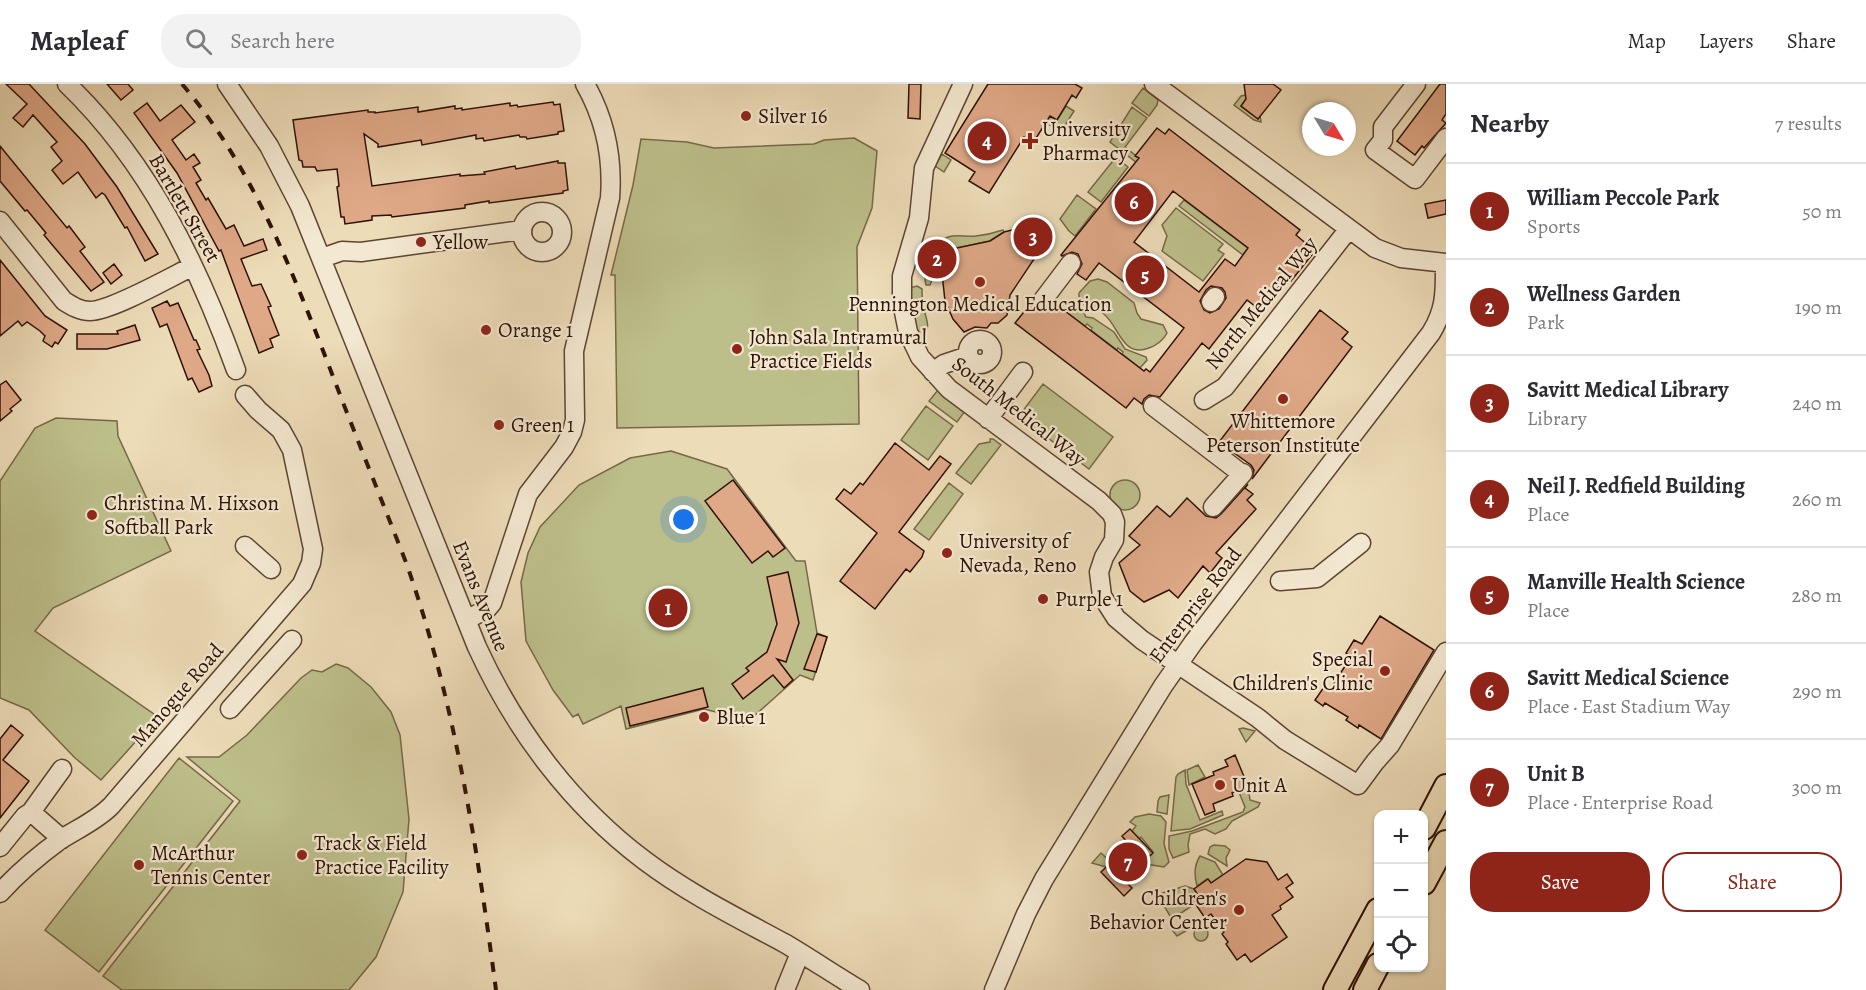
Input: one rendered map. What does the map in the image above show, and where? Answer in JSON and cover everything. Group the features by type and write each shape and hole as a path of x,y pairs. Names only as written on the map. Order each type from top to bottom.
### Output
{"main road":[{"path":"1428,820 1446,786"},
{"path":"1428,876 1446,842"},
{"path":"1335,990 1374,917"},
{"path":"1365,990 1374,972"}],"street":[{"name":"Bartlett Street","path":"67,84 106,126 147,180 175,228 193,266 221,328 236,370"},
{"path":"466,620 487,609 492,603 528,494 564,447 575,420 574,351 610,198 611,181 605,131 585,84"},
{"name":"South Medical Way","path":"963,84 924,168 919,218 902,276 902,302 908,332 920,357 949,389 1099,501 1112,514 1116,531 1099,572 1102,596 1107,607 1127,629 1258,718 1285,740 1358,785 1390,745 1446,652"},
{"path":"1154,84 1375,248 1401,258 1446,263"},
{"path":"1416,84 1383,127 1383,140 1376,150 1415,179 1446,138"},
{"name":"Evans Avenue","path":"231,85 280,166 322,258 466,620 486,666 522,730 561,781 591,814 626,846 681,886 800,953 860,990"},
{"path":"3,230 64,302 76,309 88,312 109,307 193,266"},
{"path":"322,258 342,251 361,252 522,230"},
{"name":"North Medical Way","path":"1204,400 1225,387 1348,230"},
{"path":"1043,300 1071,263"},
{"name":"Enterprise Road","path":"994,990 1026,914 1044,879 1178,665 1431,333 1444,304 1446,263"},
{"path":"933,372 944,364 968,356"},
{"path":"988,419 1023,372"},
{"name":"Manogue Road","path":"0,893 26,866 62,839 100,817 111,806 302,584 311,563 313,549 301,483 289,441 281,430 245,395"},
{"path":"1153,406 1242,474 1213,507"},
{"path":"1280,581 1317,578 1361,543"},
{"path":"245,546 271,569"},
{"path":"230,709 292,640"},
{"path":"0,847 25,816 32,812 62,769"},
{"path":"32,812 62,839"},
{"path":"784,990 800,953"}],"green space":[{"path":"1143,88 1158,100 1149,116 1132,103"},
{"path":"1246,95 1241,106 1258,119 1260,116 1261,122 1254,120 1234,105 1241,96"},
{"path":"1066,106 1074,111 1061,132 1042,120 1046,114 1057,120"},
{"path":"1132,107 1147,118 1125,147 1144,162 1141,166 1110,142"},
{"name":"John Sala Intramural Practice Fields","path":"854,138 877,151 872,208 857,247 859,424 617,428 615,275 611,275 633,185 641,139 687,142 714,148 814,144 824,140"},
{"path":"942,154 951,160 944,172 935,166"},
{"path":"1116,157 1128,167 1101,202 1088,192"},
{"path":"1077,195 1096,209 1075,236 1060,219"},
{"path":"1184,200 1248,248 1243,255 1179,206"},
{"path":"1176,208 1223,244 1218,250 1224,254 1203,281 1162,251 1167,236 1162,225"},
{"path":"1003,230 1004,232 990,241 952,249 945,255 942,269 935,272 930,285 926,285 927,265 933,251 942,240 951,236 976,236"},
{"path":"1098,279 1107,282 1134,303 1141,319 1163,325 1167,333 1162,340 1149,348 1133,349 1123,340 1105,315 1084,305 1079,298 1079,293 1090,281"},
{"path":"917,286 922,289 928,323 927,330 922,336 918,335 912,319 909,288"},
{"path":"1073,300 1081,307 1086,317 1093,318 1114,332 1125,349 1146,357 1147,360 1140,368 1118,348 1117,350 1091,330 1092,328 1087,324 1085,326 1065,311"},
{"path":"1043,384 1113,437 1089,469 1019,416"},
{"path":"938,390 965,411 957,422 929,401"},
{"path":"926,406 953,426 928,460 901,440"},
{"path":"56,418 117,421 118,436 171,551 53,608 35,631 158,717 101,780 74,757 29,710 0,698 0,481 35,428"},
{"path":"990,439 1001,445 971,484 956,473 979,444 990,442"},
{"path":"671,451 727,469 796,561 805,561 817,633 827,637 813,680 800,675 743,726 736,717 704,709 626,729 621,706 583,724 578,714 573,717 553,690 526,641 521,582 528,553 540,527 579,485 630,458"},
{"path":"1125,480 1136,484 1140,495 1136,506 1125,510 1114,506 1110,495 1114,484"},
{"path":"949,483 963,494 929,540 914,529"},
{"name":"Track & Field Practice Facility","path":"336,664 348,668 371,687 391,712 400,735 409,819 403,892 376,957 349,990 122,990 103,976 240,801 187,757 219,757 247,735 301,678 312,670 322,672"},
{"path":"1239,729 1255,731 1246,742"},
{"name":"McArthur Tennis Center","path":"179,758 233,801 99,972 45,930"},
{"path":"1198,765 1205,777 1189,785 1187,770"},
{"path":"1185,770 1186,784 1200,820 1222,811 1223,815 1190,829 1171,831 1176,777"},
{"path":"1248,786 1250,800 1260,803 1258,807 1232,821 1226,829 1215,834 1205,829 1190,834 1189,852 1173,858 1169,849 1169,836 1192,831 1243,812 1245,807 1238,790"},
{"path":"1169,795 1167,814 1157,812 1160,797"},
{"path":"1149,814 1161,816 1166,822 1164,844 1169,862 1164,867 1146,864 1145,860 1153,852 1141,837 1139,839 1132,831 1136,826 1130,822 1135,817"},
{"path":"1225,846 1230,850 1226,858 1227,866 1208,854 1210,847"},
{"path":"1101,853 1109,860 1106,867 1092,863"},
{"path":"1200,856 1215,862 1223,875 1211,883 1207,879 1197,886 1195,870"},
{"path":"1185,886 1194,889 1198,895 1193,899 1195,904 1178,915 1170,916 1163,904 1162,893"},
{"path":"1186,919 1192,921 1192,924 1177,936 1173,931"},
{"path":"1201,927 1206,929 1208,934 1206,939 1201,941 1196,939 1194,934 1196,929"}],"building":[{"path":"6,84 29,84 85,144 117,187 158,254 145,261 127,227 125,228 105,195 102,193 96,198 78,172 63,184 52,170 62,161 51,147 57,142 33,115 23,127 13,118 27,104"},
{"path":"107,84 128,84 133,90 121,100"},
{"path":"909,84 921,84 920,119 908,118"},
{"path":"988,84 1075,84 1082,88 1076,98 1072,95 1057,120 1050,116 1033,143 1024,137 989,193 969,181 975,172 945,153"},
{"path":"1244,84 1273,84 1281,90 1258,119 1241,106 1246,99"},
{"path":"1440,84 1446,84 1446,114 1442,120 1446,123 1415,155 1397,141"},
{"path":"553,102 554,105 560,104 564,131 558,134 527,139 519,135 484,141 483,138 476,139 476,135 422,145 421,140 378,147 378,144 364,134 372,186 460,174 460,176 485,174 484,172 515,166 516,169 558,161 558,163 565,163 568,190 563,193 489,203 489,201 465,205 465,208 392,217 391,215 372,216 372,220 345,224 344,217 341,217 337,169 317,171 315,167 303,167 302,161 299,160 293,120 368,110 368,112 375,113 418,107 418,112 455,106 455,109 462,108 462,110 510,103 510,106 517,105 518,107"},
{"path":"147,103 160,121 181,105 195,122 172,140 186,160 194,154 200,163 193,167 201,180 196,183 206,200 208,198 226,229 234,225 244,246 263,239 267,250 241,259 252,286 261,284 271,306 268,307 279,335 270,339 273,347 259,353 221,250 219,251 177,173 134,113"},
{"path":"1157,128 1165,134 1169,129 1300,230 1296,235 1315,251 1291,281 1286,277 1260,310 1247,300 1209,349 1202,343 1160,397 1149,395 1142,404 1134,398 1126,408 1015,323 1032,302 1036,309 1042,311 1052,307 1054,309 1057,305 1144,371 1146,369 1150,372 1184,328 1099,263 1086,280 1077,274 1082,264 1078,254 1072,252 1061,255 1139,158 1135,156","holes":["1173,191 1248,248 1235,266 1225,259 1199,292 1134,242","1211,286 1222,288 1226,298 1219,309 1210,313 1204,310 1200,301"]},
{"path":"0,146 67,228 69,226 85,247 80,251 104,282 91,291 44,235 46,233 27,210 25,211 0,181"},
{"path":"1446,200 1446,214 1428,218 1425,204"},
{"name":"Pennington Medical Education","path":"1020,228 1044,244 1010,295 1007,315 998,323 991,323 987,328 975,327 964,332 953,319 945,301 942,273 945,255 952,253 952,249 990,241 1004,232"},
{"path":"0,260 45,316 67,330 58,344 55,342 52,347 43,341 45,336 27,322 22,326 18,321 0,336"},
{"path":"114,264 122,275 111,284 103,273"},
{"path":"167,301 170,306 178,303 200,349 197,350 212,386 199,392 192,378 188,380 167,324 160,327 152,308"},
{"name":"Whittemore Peterson Institute","path":"1320,310 1348,332 1342,339 1352,347 1252,479 1254,470 1251,465 1219,442"},
{"path":"135,325 140,340 107,349 77,349 77,334 118,334 117,331"},
{"path":"6,381 21,400 0,421 0,385"},
{"path":"895,443 929,470 940,456 951,464 899,532 924,551 922,557 910,572 906,569 875,609 840,581 877,533 836,499 844,489 851,494 860,483 863,485"},
{"path":"733,480 785,548 773,557 768,551 752,563 705,501"},
{"path":"1248,484 1245,488 1253,494 1247,500 1256,509 1216,553 1222,558 1210,573 1203,566 1178,598 1169,590 1144,602 1130,591 1119,563 1140,545 1129,536 1157,506 1170,517 1187,498 1206,516 1216,518"},
{"path":"788,572 799,623 786,662 777,659 793,680 784,688 773,675 743,699 732,684 749,671 746,668 767,652 777,624 767,577"},
{"name":"Special Children's Clinic","path":"1380,616 1434,650 1381,739 1359,725 1358,728 1346,720 1348,717 1325,703 1323,706 1315,700 1324,687 1329,691 1351,657 1346,653 1354,640 1362,644"},
{"path":"817,634 827,637 816,672 804,669"},
{"path":"703,688 708,707 630,726 626,708"},
{"path":"11,725 23,735 3,760 29,781 0,818 0,739"},
{"name":"Unit A","path":"1235,755 1248,786 1232,793 1233,796 1213,804 1215,811 1205,815 1192,784 1228,766 1225,760"},
{"path":"1130,829 1153,853 1141,864 1144,868 1128,884 1132,888 1124,896 1101,872 1118,856 1114,852 1126,841 1122,836"},
{"name":"Children's Behavior Center","path":"1246,859 1267,862 1278,880 1287,874 1293,883 1286,888 1293,897 1272,915 1287,937 1251,962 1245,954 1237,960 1226,944 1228,942 1222,934 1224,932 1211,914 1205,918 1192,899 1198,895 1194,889 1208,879 1211,883"}],"railway":[{"path":"182,84 229,149 249,183 284,254 407,565 424,617 451,722 472,829 496,990"}],"place":[{"name":"Silver 16","path":"746,116"},
{"name":"Neil J. Redfield Building","path":"987,141"},
{"name":"University Pharmacy","path":"1030,141"},
{"name":"Savitt Medical Science","path":"1134,202"},
{"name":"Savitt Medical Library","path":"1033,237"},
{"name":"Yellow","path":"421,242"},
{"name":"Wellness Garden","path":"937,259"},
{"name":"Manville Health Science","path":"1145,275"},
{"name":"Pennington Medical Education","path":"980,282"},
{"name":"Orange 1","path":"486,330"},
{"name":"John Sala Intramural Practice Fields","path":"737,349"},
{"name":"Whittemore Peterson Institute","path":"1283,399"},
{"name":"Green 1","path":"499,425"},
{"name":"Christina M. Hixson Softball Park","path":"92,515"},
{"name":"University of Nevada, Reno","path":"947,553"},
{"name":"Purple 1","path":"1043,599"},
{"name":"William Peccole Park","path":"668,608"},
{"name":"Special Children's Clinic","path":"1385,671"},
{"name":"Blue 1","path":"704,717"},
{"name":"Unit A","path":"1220,785"},
{"name":"Track & Field Practice Facility","path":"302,855"},
{"name":"Unit B","path":"1128,862"},
{"name":"McArthur Tennis Center","path":"139,865"},
{"name":"Children's Behavior Center","path":"1239,910"}]}
